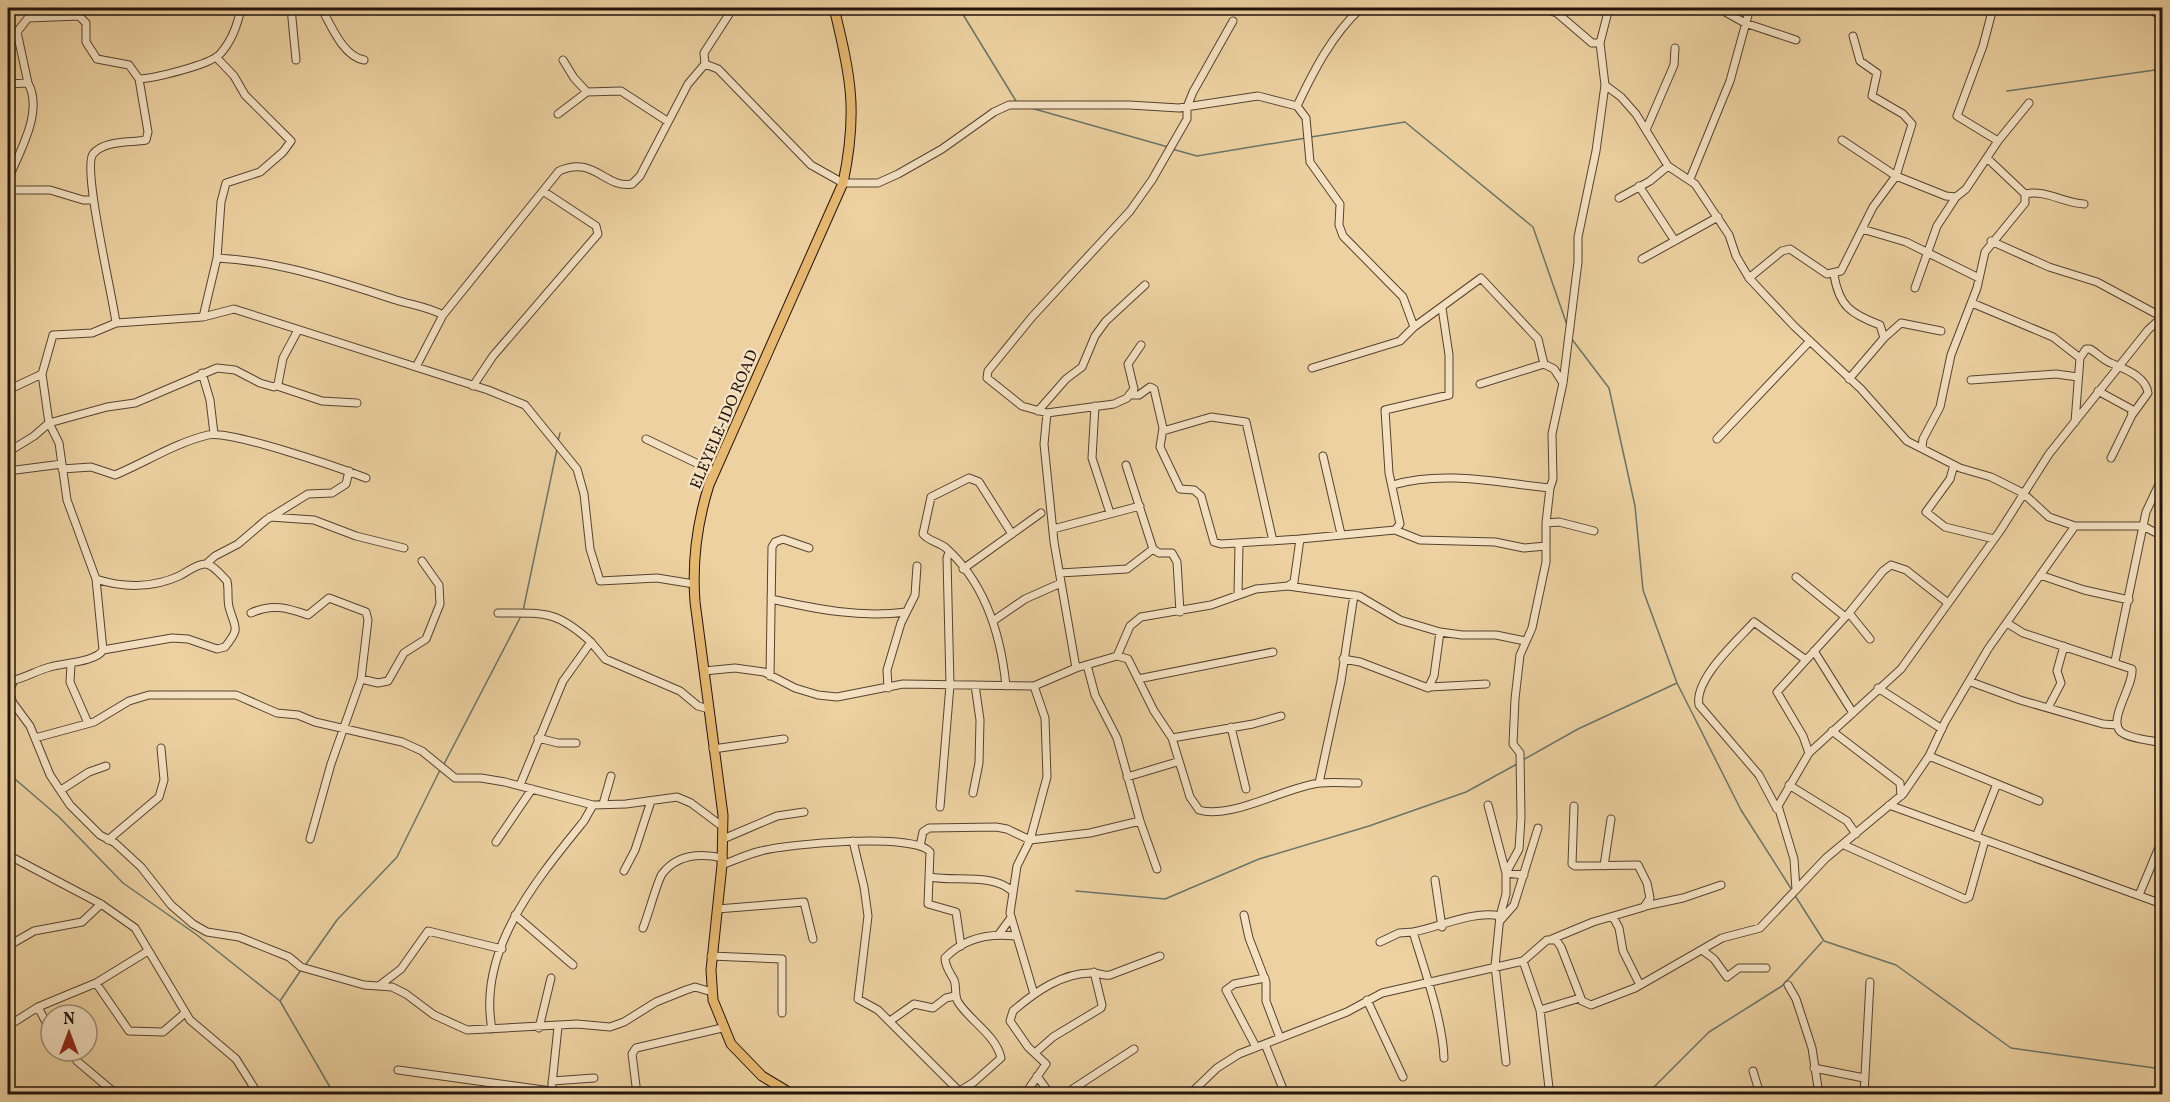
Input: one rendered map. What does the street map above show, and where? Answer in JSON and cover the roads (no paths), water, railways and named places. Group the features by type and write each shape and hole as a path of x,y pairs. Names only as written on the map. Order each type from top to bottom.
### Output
{"main road":[{"name":"ELEYELE-IDO ROAD","path":"792,1095 762,1076 744,1059 722,1028 712,996 711,956 723,862 722,793 713,749 694,584 699,525 715,472 843,183 852,134 852,106 850,77 834,8"}],"street":[{"path":"139,79 162,77 216,57 238,24 241,8"},
{"path":"291,8 296,60"},
{"path":"324,8 325,15 348,51 357,59 364,60"},
{"path":"705,64 704,53 733,8"},
{"path":"1297,105 1340,28 1361,8"},
{"path":"1541,8 1557,13 1592,43 1600,43"},
{"path":"1506,873 1519,849 1521,818 1520,753 1513,744 1520,655 1532,628 1546,562 1546,523 1553,479 1552,434 1563,383 1578,262 1578,237 1596,151 1605,86 1600,43 1610,8"},
{"path":"1718,8 1745,23 1796,40"},
{"path":"1690,179 1730,81 1750,8"},
{"path":"1993,8 1983,46 1957,116 1998,141"},
{"path":"2149,8 2163,17"},
{"path":"8,180 29,128 34,97 28,83 17,32 27,18 79,16 86,23 86,42 97,59 129,65 139,79 148,137 144,140 103,147 92,156 92,200 117,323"},
{"path":"1141,345 1128,364 1134,389 1114,404 1047,412 1038,411 1022,406 995,387 987,378 988,371 1032,317 1130,211 1152,180 1187,119 1187,108 1233,21"},
{"path":"1749,278 1782,251 1790,249 1827,274 1834,275 1841,272 1873,207 1896,176 1912,124 1903,114 1872,96 1877,73 1860,61 1853,36"},
{"path":"1646,130 1674,65 1675,48"},
{"path":"202,317 217,258 221,202 226,183 260,172 283,152 291,141 245,95 234,76 216,57"},
{"path":"563,60 587,92"},
{"path":"416,367 443,315 559,171 572,165 592,169 620,184 632,184 640,176 667,121 693,76 705,64"},
{"path":"705,64 718,69 811,165 843,183 878,183 898,174 942,149 994,112 1009,105 1187,108 1258,96 1297,105 1306,118 1310,162 1340,204 1340,225 1343,236 1403,297 1414,327"},
{"path":"8,84 28,83"},
{"path":"1605,86 1621,97 1646,130 1668,166 1690,179 1718,217 1749,278 1907,441 1954,465 1991,477 2023,493 2049,517 2075,526 2143,526 2163,536"},
{"path":"558,114 587,92 624,92 667,121"},
{"path":"1915,288 1937,226 1956,196 1966,189 1998,141 2029,104"},
{"path":"1842,140 1896,176 1946,196 1956,196"},
{"path":"1922,448 1923,439 1940,407 1952,355 1972,303 1985,252 1991,241 2025,203 2025,194 1987,158"},
{"path":"1619,198 1650,181 1668,166"},
{"path":"1639,186 1675,241"},
{"path":"8,190 50,190 83,200 92,200"},
{"path":"473,386 493,356 598,234 596,226 543,191"},
{"path":"2025,194 2042,193 2067,203 2084,204"},
{"path":"1642,259 1718,217"},
{"path":"1862,229 1906,242 1979,278"},
{"path":"1778,811 1779,801 1809,753 1900,669 1994,539 2049,454 2119,365 2161,320 2097,282 2049,267 1991,241"},
{"path":"217,258 311,272 399,301 426,306 443,315"},
{"path":"1834,275 1837,292 1847,309 1880,326 1884,338"},
{"path":"1312,368 1400,341 1414,327 1483,278 1538,339 1544,364"},
{"path":"1038,411 1066,379 1082,367 1095,336 1106,321 1145,285"},
{"path":"1972,303 2053,337 2080,358"},
{"path":"1395,530 1400,524 1388,464 1385,410 1446,398 1450,392 1447,329 1442,308"},
{"path":"103,650 96,579 67,500 59,443 49,423 42,374 53,335 92,333 117,323 202,317 234,309 416,367 525,405 580,476 590,549 600,581 657,578 694,584"},
{"path":"1849,379 1884,338 1901,323 1941,331"},
{"path":"277,386 284,358 298,330"},
{"path":"1717,439 1810,341"},
{"path":"2075,423 2080,358 2086,349 2090,349 2110,363 2119,365 2143,381 2149,389 2146,398 2132,415 2111,458"},
{"path":"1480,384 1544,364 1554,369 1563,383"},
{"path":"8,452 34,436 49,423 107,407 135,403 223,367 235,370 260,383 277,386 322,401 357,403"},
{"path":"8,390 42,374"},
{"path":"202,374 210,400 214,434"},
{"path":"1971,380 2056,374 2078,377"},
{"path":"1129,395 1139,395 1150,387 1154,388 1163,431 1161,447 1179,486 1185,491 1194,490 1201,496 1213,540 1218,544 1395,530 1420,540 1495,542 1524,548 1546,546"},
{"path":"2098,391 2131,409 2132,415"},
{"path":"1095,406 1092,458 1110,513"},
{"path":"1047,412 1044,444 1053,529 1067,628 1076,668"},
{"path":"1163,431 1211,417 1246,422 1273,541"},
{"path":"8,471 62,466 91,467 116,475 171,448 214,434 273,448 366,478"},
{"path":"646,440 715,472"},
{"path":"1323,456 1341,534"},
{"path":"1126,465 1153,549"},
{"path":"1954,465 1950,478 1926,512 1945,527 1994,539"},
{"path":"96,579 116,586 152,584 170,580 206,564 238,544 270,517 308,494 332,493 346,484 349,471"},
{"path":"1006,686 1003,656 993,621 963,569 950,552 923,534 929,503 935,493 969,478 979,482 1012,534"},
{"path":"2115,661 2146,512 2163,478"},
{"path":"1393,485 1413,479 1462,479 1550,488"},
{"path":"1053,529 1140,506"},
{"path":"963,569 1041,513"},
{"path":"270,517 314,520 356,536 404,548"},
{"path":"1546,523 1559,522 1594,531"},
{"path":"1552,939 1561,947 1580,998 1586,1004 1591,1005 1640,985 1722,938 1760,928 1826,858 1845,845 1912,784 1942,729 2007,623 2075,526"},
{"path":"770,676 771,599 775,542 783,539 809,548"},
{"path":"1288,586 1295,578 1300,539"},
{"path":"1238,594 1239,544"},
{"path":"1060,573 1127,568 1153,549"},
{"path":"1153,549 1174,556 1179,612"},
{"path":"940,807 950,685 947,558 950,552"},
{"path":"361,679 387,681 404,653 426,639 440,604 441,594 439,585 422,561"},
{"path":"206,564 228,584 228,603 237,630 225,647 214,648 188,639 172,638 103,650 99,655 71,664 48,667 11,682 9,692 13,703 26,719 44,764 61,790 80,815 141,867 162,897 201,929 239,937 289,957 301,967 364,985 380,985 406,994 434,1015 467,1030 558,1027 577,1024 616,1026 656,1002 695,987 712,996"},
{"path":"1809,753 1803,736 1777,692 1890,565 1906,570 1948,603"},
{"path":"888,688 886,670 906,612 915,595 917,566"},
{"path":"2040,575 2084,590 2129,600"},
{"path":"1796,577 1847,614 1870,639"},
{"path":"993,621 1025,599 1061,583"},
{"path":"1117,656 1134,621 1141,617 1179,612 1256,589 1288,586 1353,595 1400,620 1440,632 1462,636 1496,635 1525,641"},
{"path":"1319,783 1353,595"},
{"path":"251,613 266,606 283,607 308,615 329,598 366,612 368,620 361,679 332,764 310,839"},
{"path":"771,599 846,613 886,615 906,612"},
{"path":"498,613 536,612 568,621 591,642 605,659 680,691 698,706 709,709"},
{"path":"1796,890 1796,868 1778,811 1759,775 1699,705 1697,696 1699,688 1724,655 1754,622 1806,660"},
{"path":"2007,623 2024,633 2115,661 2132,669 2133,676 2117,716 2117,724 2121,732 2128,735 2163,743"},
{"path":"1430,687 1440,632"},
{"path":"520,785 563,681 591,642"},
{"path":"2049,706 2061,682 2057,671 2064,646"},
{"path":"1814,651 1853,713"},
{"path":"1138,679 1273,652"},
{"path":"704,670 735,668 764,672 795,688 823,696 854,696 903,684 1034,686 1076,668 1117,656 1128,660 1154,711 1172,738 1177,762 1196,808 1203,811 1251,804 1319,783 1358,783"},
{"path":"1343,659 1360,662 1430,687 1486,684"},
{"path":"71,664 70,681 88,723"},
{"path":"1087,665 1095,695 1118,738 1127,777 1157,869"},
{"path":"1971,682 2020,700 2049,706 2103,724 2117,724"},
{"path":"973,793 979,763 980,720 975,685"},
{"path":"1034,686 1045,718 1047,777 1030,840 1017,866 1010,919 1034,994"},
{"path":"1878,688 1916,715 1942,729"},
{"path":"35,738 88,723 129,701 148,695 236,695 277,712 298,715 315,722 346,728 413,747 435,760 455,778 481,778 520,785 593,805 651,801 670,797 683,799 723,828"},
{"path":"1172,738 1281,716"},
{"path":"1231,727 1245,789"},
{"path":"1832,731 1838,739 1900,783 1900,796"},
{"path":"538,738 558,743 576,743"},
{"path":"713,749 784,739"},
{"path":"108,840 159,797 164,780 161,748"},
{"path":"1929,756 1996,786 2039,801"},
{"path":"1127,777 1177,762"},
{"path":"61,790 89,772 106,766"},
{"path":"603,804 611,776"},
{"path":"1789,785 1847,821 1856,834"},
{"path":"1976,837 1996,786"},
{"path":"495,842 532,789"},
{"path":"624,871 635,850 651,801"},
{"path":"492,1029 489,988 515,915 584,821 593,805"},
{"path":"1488,805 1506,873 1506,894 1500,918 1495,966 1506,1062"},
{"path":"1889,805 2163,904"},
{"path":"1574,806 1572,864 1575,866 1638,865 1647,883 1650,898 1644,907"},
{"path":"723,839 777,816 804,812"},
{"path":"1604,866 1611,819"},
{"path":"920,846 923,832 929,828 996,827 1007,829 1030,840 1090,833 1140,820"},
{"path":"1500,918 1514,905 1538,828"},
{"path":"644,928 661,875 692,855 707,854 723,862 773,848 888,840 920,846 930,852 928,904 956,912 961,946"},
{"path":"1845,845 1965,899 1969,897 1985,840"},
{"path":"2139,895 2163,840"},
{"path":"853,841 868,916 858,996 890,1021 957,1093 974,1082 1001,1058 981,1026 959,1004 955,996 955,981 945,966 945,958 977,936 999,934 1015,936"},
{"path":"8,855 101,904 135,928 185,1012 198,1028 236,1059 258,1095"},
{"path":"1506,873 1524,875"},
{"path":"930,877 998,882 1012,891"},
{"path":"1435,880 1442,927"},
{"path":"1190,1095 1230,1059 1347,1012 1382,993 1523,961 1537,948 1552,939 1593,922 1683,898 1721,885"},
{"path":"717,909 804,902 813,939"},
{"path":"8,946 34,931 82,922 101,904"},
{"path":"1380,942 1399,933 1442,927 1464,918 1489,913 1500,918"},
{"path":"515,915 573,965"},
{"path":"1244,915 1265,978 1266,1001 1280,1038"},
{"path":"1613,917 1619,928 1623,951 1640,985"},
{"path":"999,934 1010,919"},
{"path":"380,985 401,969 428,931 502,949"},
{"path":"1413,932 1443,1043 1444,1058"},
{"path":"1702,950 1714,960 1727,977 1739,968 1766,968"},
{"path":"8,1026 38,1007 96,983 148,951"},
{"path":"711,956 782,959 782,1013"},
{"path":"1025,1095 1046,1064 1018,1035 1010,1017 1034,994 1057,981 1094,972 1103,976 1110,975 1160,956"},
{"path":"1523,961 1540,1010 1549,1088"},
{"path":"1036,1052 1053,1037 1101,1008 1094,972"},
{"path":"539,1028 551,978"},
{"path":"1256,1047 1226,990 1234,984 1265,978"},
{"path":"1870,981 1864,1094 1887,1092 1915,1095"},
{"path":"96,983 129,1031 163,1032 185,1012"},
{"path":"1788,985 1804,1021 1812,1048 1819,1095"},
{"path":"890,1021 914,1004 933,1008 946,998 955,996"},
{"path":"1540,1010 1580,998"},
{"path":"1367,1000 1403,1077"},
{"path":"398,1070 551,1093 558,1027"},
{"path":"637,1095 632,1054 636,1048 722,1028"},
{"path":"1265,1044 1285,1095"},
{"path":"1065,1095 1134,1049"},
{"path":"79,1063 116,1095"},
{"path":"1814,1068 1864,1078"},
{"path":"1753,1071 1760,1095"},
{"path":"1037,1076 1050,1095"},
{"path":"552,1081 594,1078"}],"waterway":[{"path":"959,8 1016,101"},
{"path":"2007,91 2162,69"},
{"path":"1031,108 1168,147"},
{"path":"1311,137 1405,122 1533,227 1567,325"},
{"path":"1172,149 1197,156 1306,138"},
{"path":"1571,338 1609,388 1635,506 1643,590 1677,683 1741,810 1792,890"},
{"path":"558,441 560,433"},
{"path":"523,611 557,449"},
{"path":"443,766 521,616"},
{"path":"1523,760 1578,729 1677,683"},
{"path":"1076,891 1165,899 1259,859 1369,826 1466,792 1517,764"},
{"path":"306,964 337,920 397,857 440,770"},
{"path":"8,773 59,817 123,883 197,935 280,1001 334,1094"},
{"path":"1794,894 1824,941 1896,965 2011,1048 2162,1069"},
{"path":"1641,1094 1654,1087 1709,1032 1782,986 1822,942"},
{"path":"280,1001 301,970"}]}
